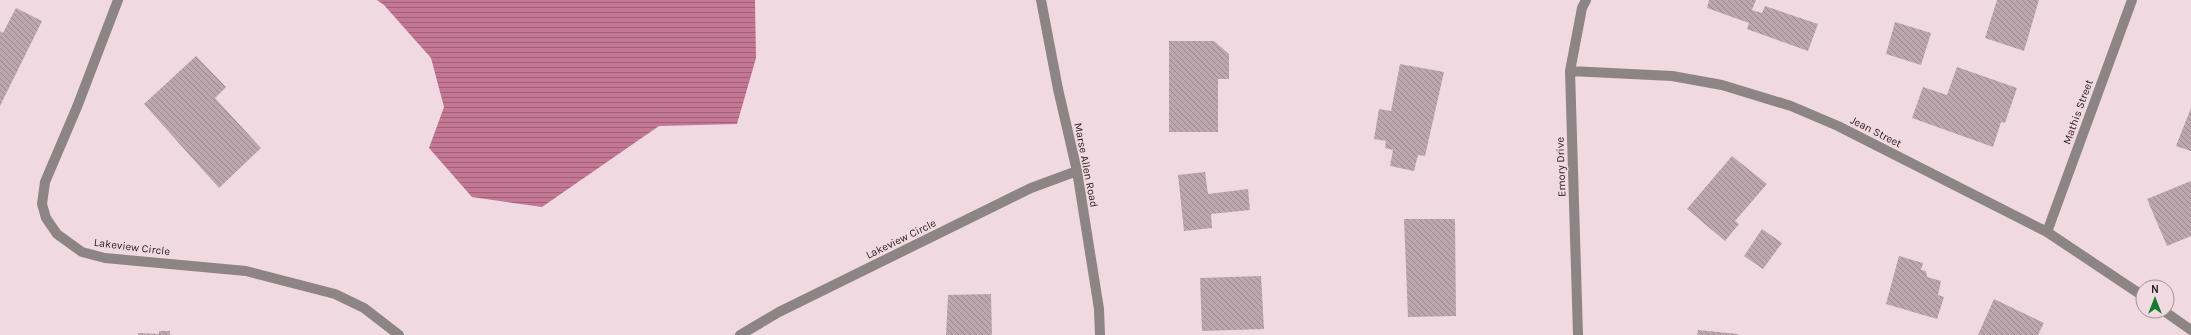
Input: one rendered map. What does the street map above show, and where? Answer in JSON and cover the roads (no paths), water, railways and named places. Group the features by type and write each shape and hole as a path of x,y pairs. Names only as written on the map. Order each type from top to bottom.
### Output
{"street":[{"name":"Lakeview Circle","path":"118,0 77,107 45,182 42,204 46,218 57,234 82,252 105,258 246,272 335,294 364,308 399,335"},
{"name":"Marse Allen Road","path":"1041,0 1058,89 1077,171 1099,309 1100,335"},
{"name":"Emory Drive","path":"1578,335 1570,71 1582,8 1586,0"},
{"name":"Mathis Street","path":"2046,232 2132,0"},
{"name":"Jean Street","path":"1570,71 1672,76 1722,85 1791,106 1838,126 2046,232 2135,291"},
{"name":"Lakeview Circle","path":"740,335 779,312 1024,192 1077,171"},
{"path":"2175,319 2191,330"}]}
